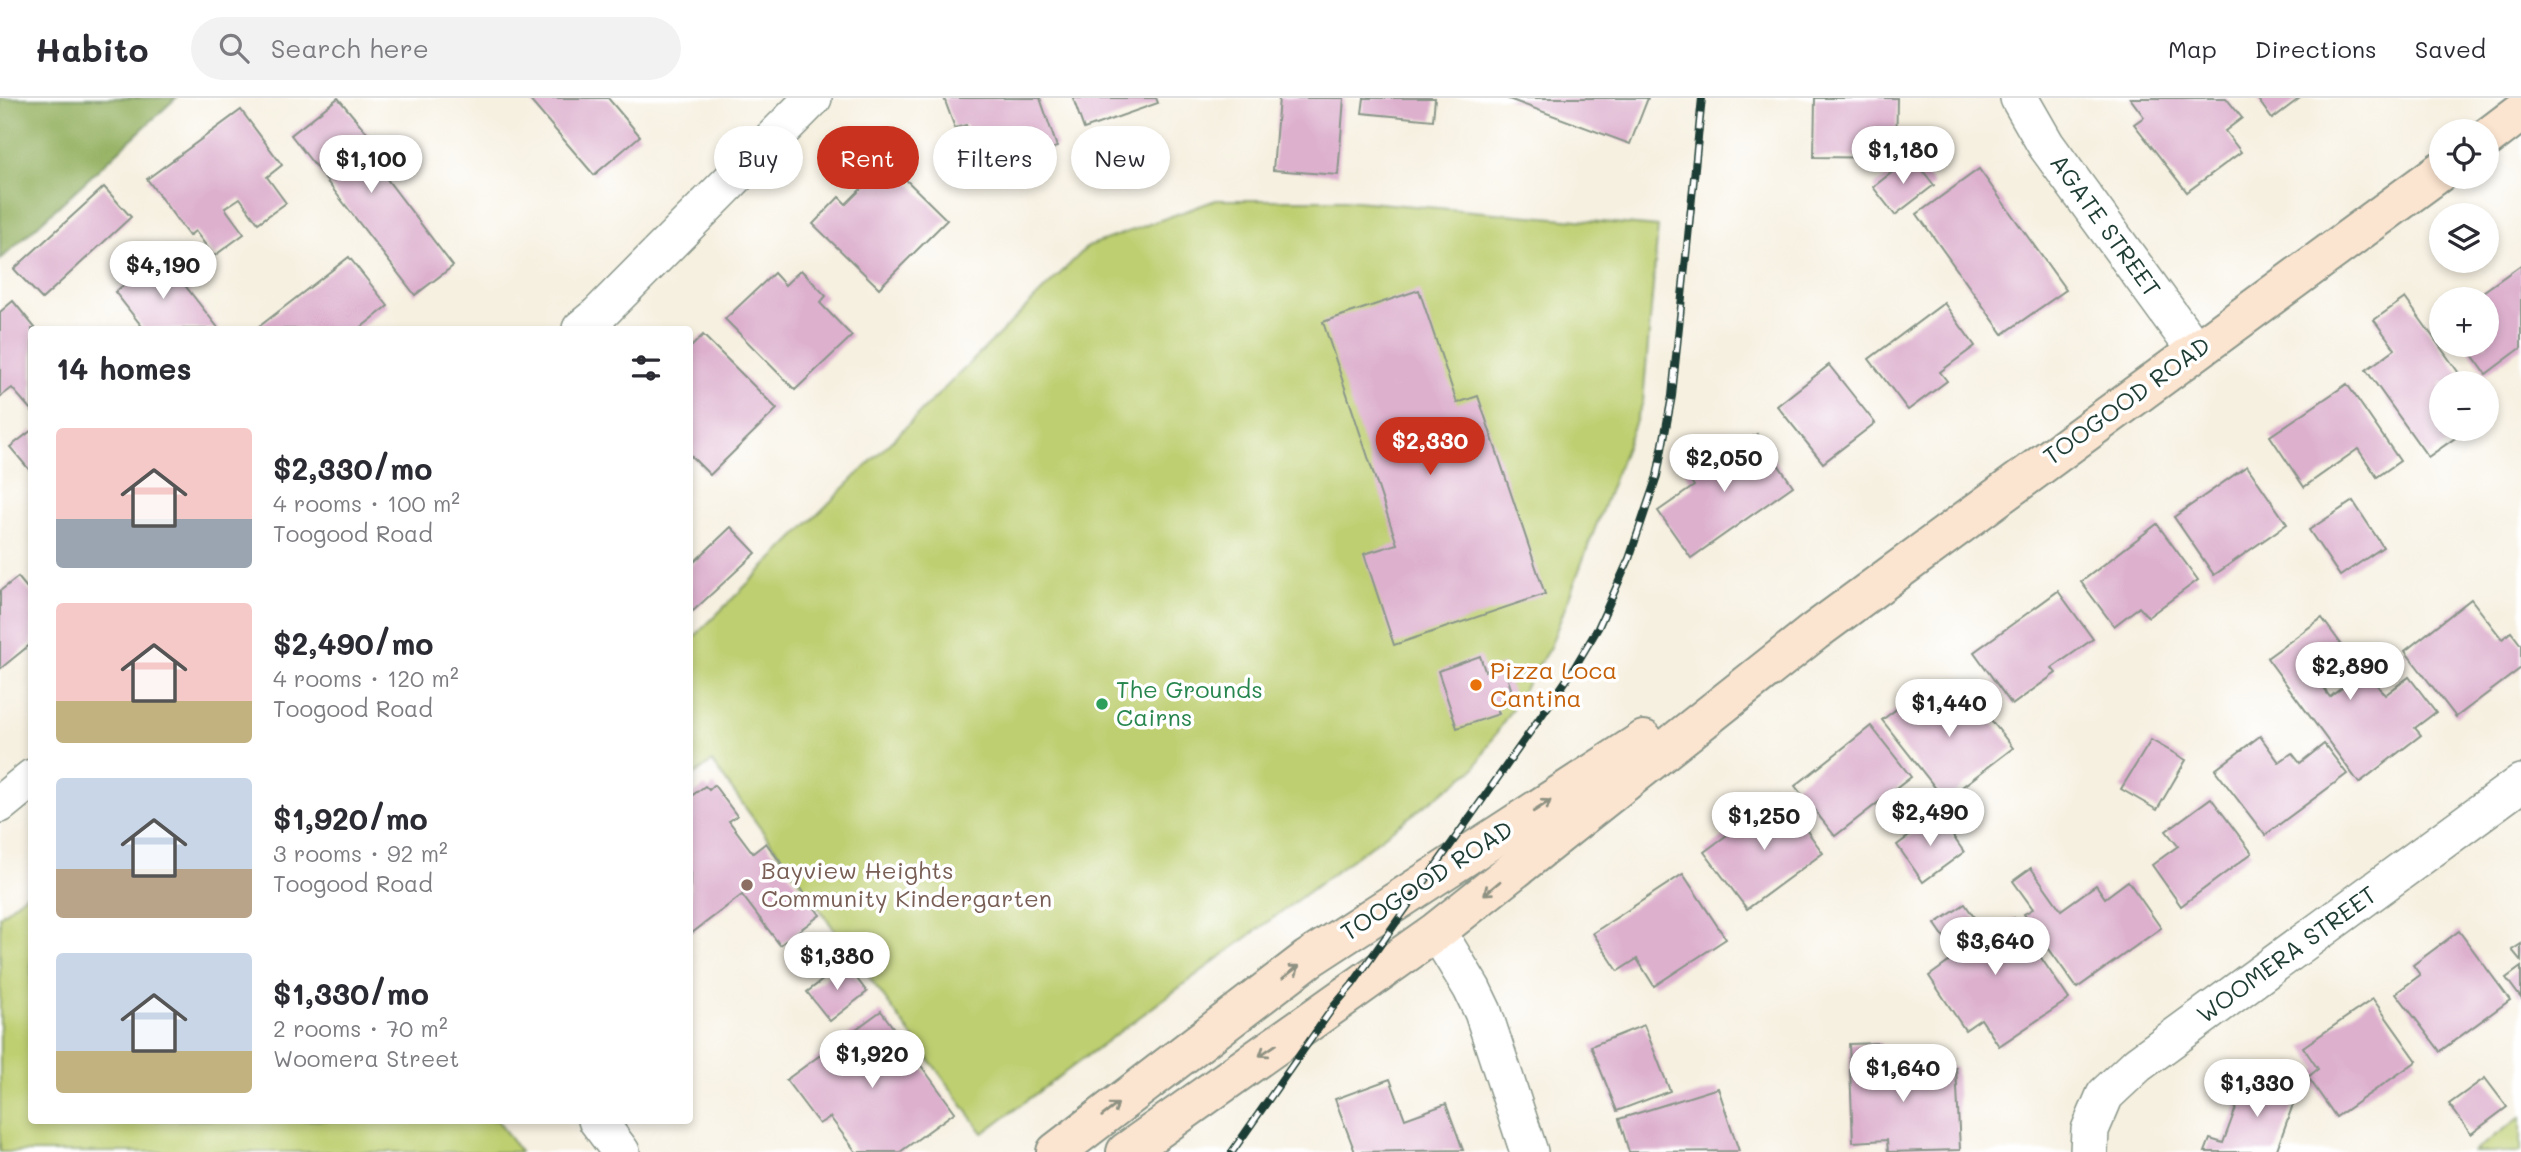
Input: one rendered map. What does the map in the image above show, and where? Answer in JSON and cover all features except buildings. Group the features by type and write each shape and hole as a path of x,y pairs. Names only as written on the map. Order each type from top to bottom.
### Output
{"street":[{"path":"584,326 694,221 813,98"},
{"name":"AGATE STREET","path":"2019,98 2046,145 2196,351"},
{"path":"2499,129 2521,113"},
{"name":"TOOGOOD ROAD","path":"1126,1152 1437,931 1814,632 2429,180"},
{"name":"TOOGOOD ROAD","path":"1056,1152 1298,966 1814,632"},
{"path":"0,804 28,781"},
{"name":"WOOMERA STREET","path":"2089,1152 2090,1130 2105,1095 2138,1064 2521,783"},
{"path":"1411,892 1472,989 1483,1012 1529,1152"},
{"path":"600,1124 621,1152"}],"green space":[{"path":"0,98 176,98 0,260"},
{"name":"The Grounds Cairns","path":"1216,200 1344,200 1658,227 1643,402 1550,647 1474,769 983,1133 712,762 693,776 693,638 1088,246"},
{"path":"28,893 28,1124 500,1124 520,1152 0,1152 0,916"},
{"path":"2521,1117 2521,1152 2473,1152"}],"railway":[{"path":"1232,1152 1570,675 1598,628 1629,559 1657,476 1672,396 1702,98"}],"place":[{"name":"Pizza Loca Cantina","path":"1476,685"},
{"name":"The Grounds Cairns","path":"1102,704"},
{"name":"Bayview Heights Community Kindergarten","path":"747,885"}]}
